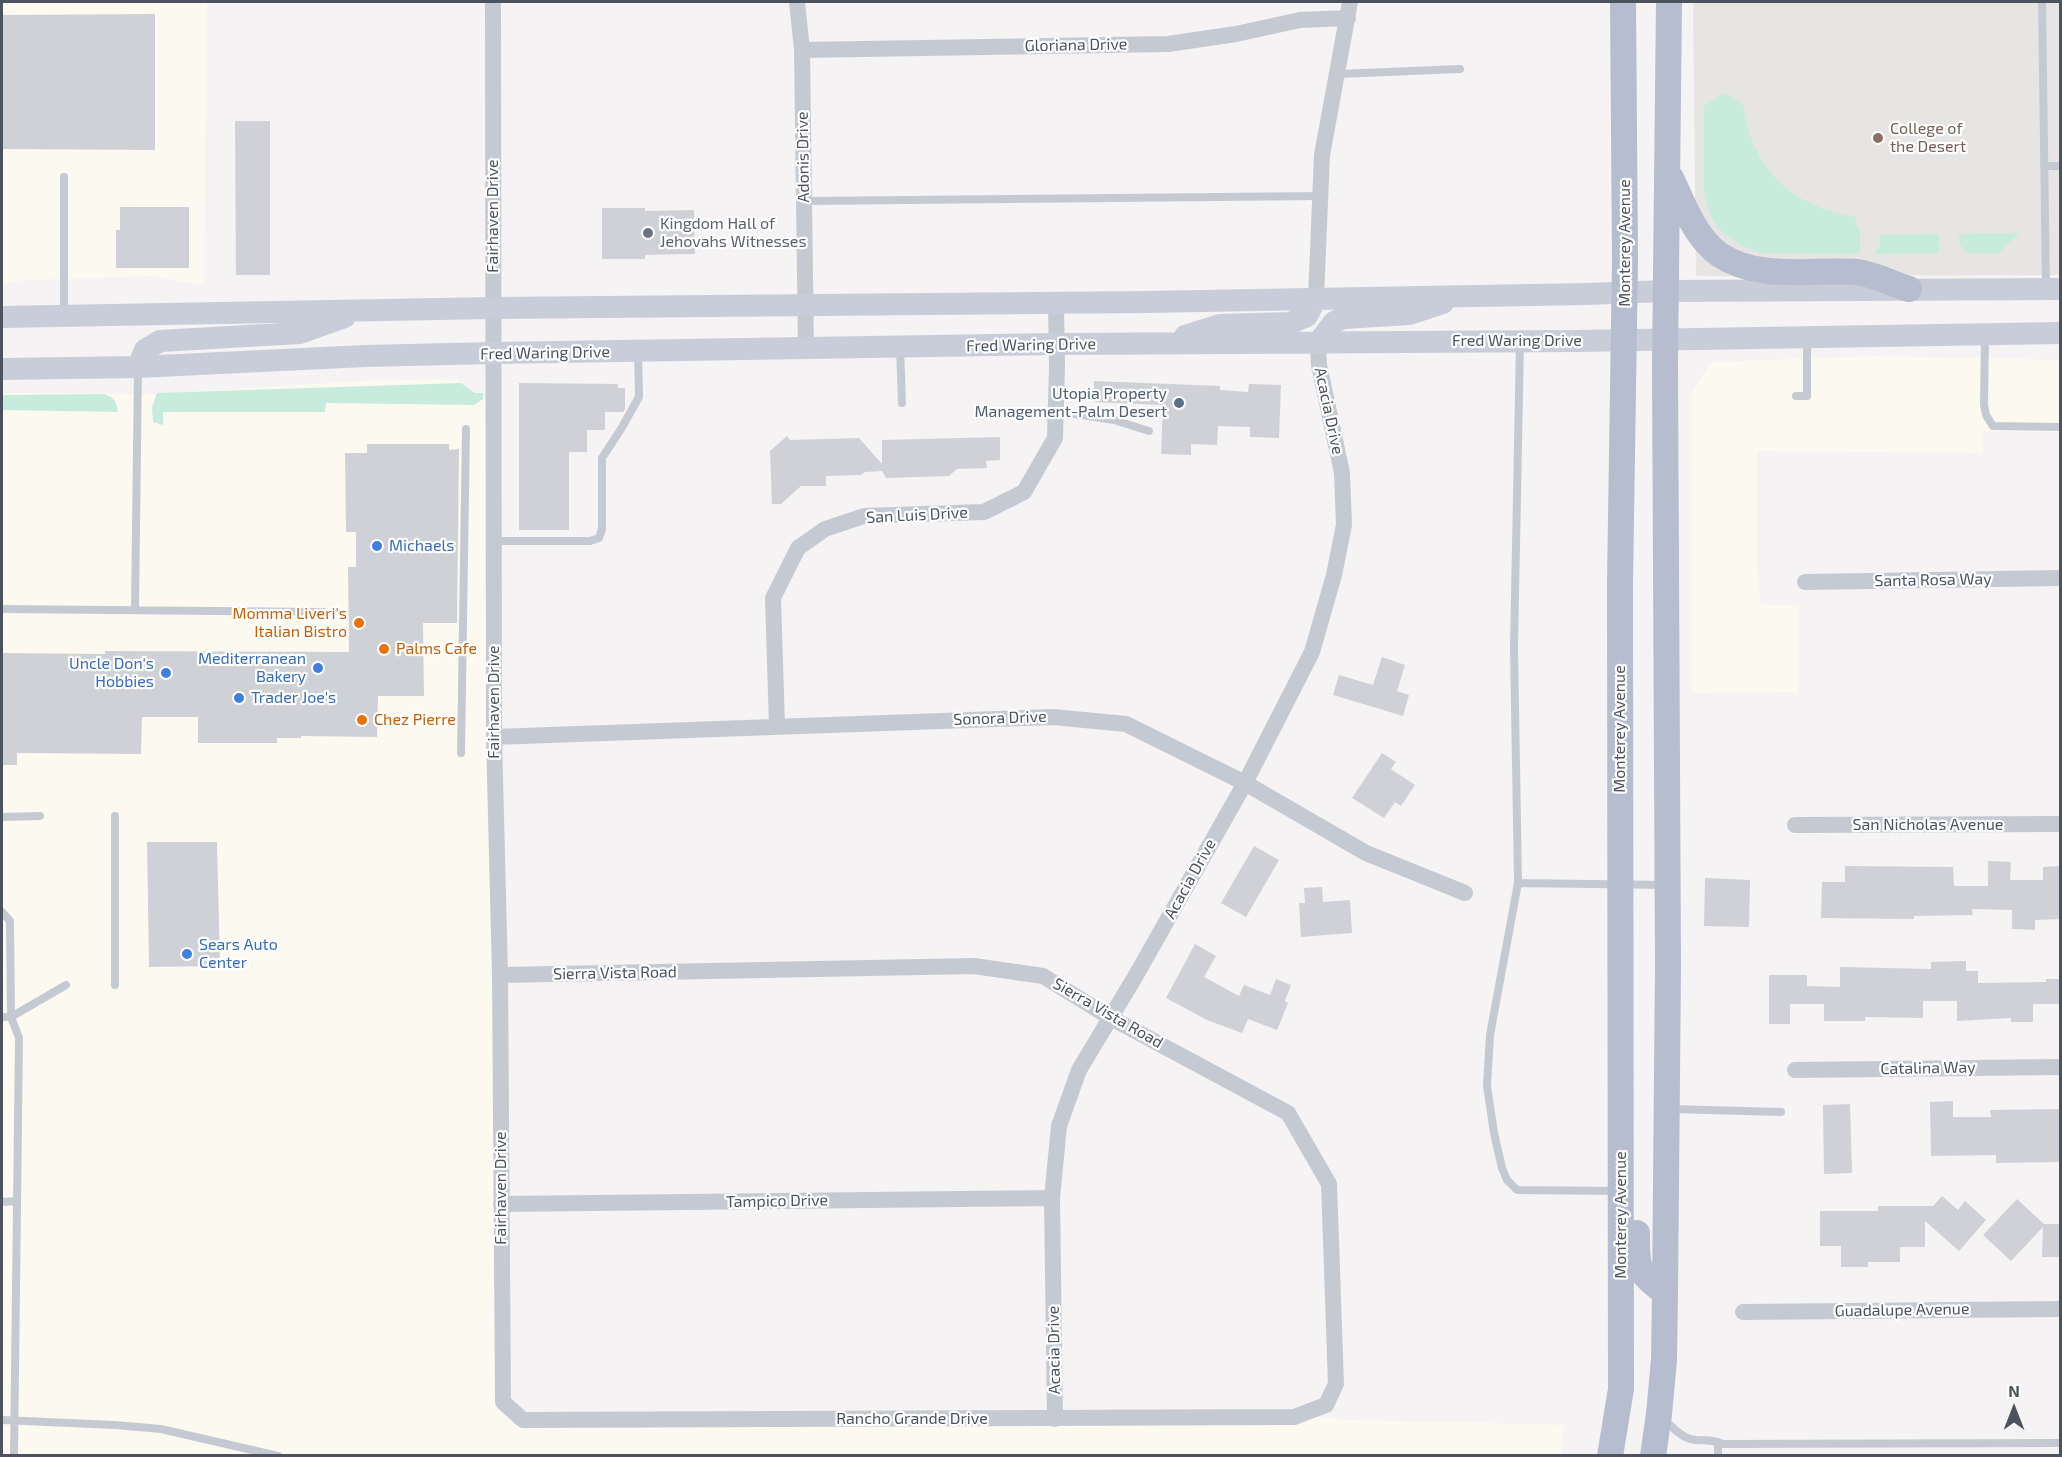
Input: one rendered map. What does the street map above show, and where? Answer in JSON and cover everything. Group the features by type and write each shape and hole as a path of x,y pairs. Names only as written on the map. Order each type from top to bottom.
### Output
{"main road":[{"name":"Monterey Avenue","path":"1610,1455 1621,1389 1620,583 1626,144 1623,2"},
{"path":"1653,1455 1664,1360 1665,1293 1668,886 1666,291 1669,2"},
{"path":"1668,172 1702,237 1719,254 1740,265 1762,270 1859,272 1909,289"},
{"path":"2,317 1666,291 2053,289"},
{"path":"1318,343 1334,322 1344,318 1409,314 1437,306 1458,296"},
{"path":"1157,343 1220,325 1290,323 1307,316 1316,298"},
{"path":"138,367 145,351 160,341 300,333 363,311"},
{"name":"Fred Waring Drive","path":"2,369 138,367 365,356 494,353 1057,344 1624,340 2061,333"},
{"path":"1621,1191 1629,1193 1636,1201 1639,1269 1665,1293"}],"street":[{"name":"Fairhaven Drive","path":"493,2 494,737 500,975 502,1402"},
{"name":"Adonis Drive","path":"798,2 802,50 806,349"},
{"name":"Gloriana Drive","path":"802,50 1168,44 1236,34 1349,10"},
{"path":"1316,298 1322,155 1349,10"},
{"name":"San Luis Drive","path":"777,726 773,598 798,548 825,528 864,516 984,512 1024,492 1055,438 1056,302"},
{"name":"Acacia Drive","path":"1055,1419 1052,1198 1059,1126 1079,1070 1245,783 1312,652 1334,575 1344,525 1342,473 1319,365 1318,343"},
{"name":"Santa Rosa Way","path":"1805,582 2061,578"},
{"name":"Sonora Drive","path":"494,737 1053,717 1126,724 1245,783 1366,854 1465,893"},
{"name":"San Nicholas Avenue","path":"1795,825 2061,824"},
{"name":"Sierra Vista Road","path":"500,975 974,966 1043,976 1111,1017 1288,1113 1329,1184 1336,1384 1326,1405"},
{"name":"Catalina Way","path":"1795,1070 2061,1067"},
{"name":"Tampico Drive","path":"501,1204 1052,1198"},
{"name":"Guadalupe Avenue","path":"1743,1312 2061,1309"},
{"name":"Rancho Grande Drive","path":"502,1402 523,1420 1294,1418 1326,1405"}],"lane":[{"path":"2042,2 2044,166 2053,289"},
{"path":"1338,74 1460,69"},
{"path":"2044,166 2061,166"},
{"path":"63,177 64,316"},
{"path":"804,201 1320,196"},
{"path":"1985,334 1984,405 1988,422 1993,426 2061,427"},
{"path":"1796,396 1807,396 1807,336"},
{"path":"1520,341 1514,647 1518,883 1490,1035 1487,1086 1502,1168 1507,1180 1517,1190 1621,1191"},
{"path":"900,347 902,403"},
{"path":"494,541 590,541 598,538 602,529 602,458 639,397 638,351"},
{"path":"135,610 138,367"},
{"path":"1056,411 1114,420 1149,431"},
{"path":"461,753 466,429"},
{"path":"2,609 323,612"},
{"path":"2,816 40,816"},
{"path":"115,816 115,985"},
{"path":"1518,883 1668,886"},
{"path":"2,912 10,921 11,1017 19,1038 14,1455"},
{"path":"2,1017 11,1017 66,986"},
{"path":"1666,1109 1781,1112"},
{"path":"2,1202 17,1202"},
{"path":"1659,1414 1678,1432 1690,1439 1712,1439 1723,1444 2061,1443"},
{"path":"2,1420 161,1429 278,1455"},
{"path":"1718,1442 1718,1455"}],"shaded area":[{"path":"2,2 207,2 204,286 154,276 27,280 2,283"},
{"name":"College of the Desert","path":"1693,2 2060,2 2060,275 1696,276"},
{"path":"1876,356 2060,360 2060,432 1983,431 1983,453 1757,451 1757,566 1761,605 1799,605 1798,692 1692,693 1692,392 1711,362"},
{"path":"458,379 489,404 498,1193 503,1415 1053,1411 1564,1425 1561,1456 2,1456 2,393 157,394 363,381"}],"green space":[{"path":"1725,93 1743,104 1755,148 1778,181 1794,194 1812,204 1856,217 1856,224 1860,232 1860,254 1761,253 1738,244 1719,229 1712,217 1704,193 1704,106"},
{"path":"2020,233 1999,253 1968,253 1960,245 1959,234"},
{"path":"1939,234 1939,253 1875,254 1880,244 1880,235"},
{"path":"461,383 475,393 483,393 483,399 474,405 326,403 325,412 163,412 163,425 153,422 152,407 157,393"},
{"path":"104,394 114,400 118,412 2,410 2,395"}],"building":[{"path":"155,14 155,150 2,149 2,15"},
{"path":"235,121 270,121 270,275 236,275"},
{"path":"120,207 189,207 189,268 116,268 116,230 120,230"},
{"name":"Kingdom Hall of Jehovahs Witnesses","path":"602,208 645,208 645,211 694,210 695,254 645,255 645,259 602,259"},
{"path":"1094,381 1220,386 1220,390 1248,392 1249,384 1281,385 1279,438 1250,437 1250,427 1218,426 1217,445 1191,444 1191,455 1161,454 1163,405 1094,402"},
{"path":"519,383 618,384 618,388 625,388 623,412 605,412 605,430 587,430 587,452 569,452 569,530 519,530"},
{"path":"787,436 790,440 859,438 882,464 882,440 1000,437 1000,460 986,461 987,468 957,469 949,476 886,478 882,471 865,472 861,475 826,476 826,486 801,486 781,504 772,504 770,451"},
{"path":"367,444 449,444 449,450 459,449 457,623 423,623 424,696 378,696 377,737 301,736 301,738 277,738 277,743 198,743 198,717 142,717 141,754 17,753 17,765 2,765 2,653 349,652 348,567 356,567 356,532 346,532 345,453 367,453"},
{"path":"1382,657 1405,665 1397,691 1409,695 1403,716 1333,695 1339,675 1373,685"},
{"path":"1382,753 1396,762 1391,769 1415,785 1401,806 1395,802 1384,818 1352,798"},
{"path":"147,842 217,842 220,966 149,967"},
{"path":"1254,846 1279,860 1246,917 1221,903"},
{"path":"1988,861 2011,862 2010,880 2043,880 2043,867 2061,866 2061,919 2035,920 2035,930 2012,929 2012,910 1972,909 1973,915 1914,916 1914,919 1821,918 1822,882 1845,882 1845,866 1953,867 1954,886 1988,886"},
{"path":"1705,878 1750,880 1749,927 1704,926"},
{"path":"1322,887 1323,902 1350,900 1352,933 1301,937 1299,903 1305,903 1304,888"},
{"path":"1195,944 1216,956 1204,977 1239,996 1244,985 1270,995 1276,979 1291,985 1285,1001 1288,1003 1277,1030 1248,1019 1242,1033 1207,1020 1166,998"},
{"path":"1966,961 1966,971 1978,971 1978,983 2046,982 2046,979 2061,979 2061,1004 2033,1004 2033,1022 2011,1022 2011,1018 1957,1021 1957,1001 1923,1001 1923,1018 1865,1017 1865,1021 1824,1021 1824,1004 1790,1004 1790,1024 1769,1024 1769,975 1807,975 1807,986 1840,987 1840,967 1931,969 1931,962"},
{"path":"1953,1101 1953,1117 1991,1117 1990,1110 2061,1109 2061,1162 1996,1163 1996,1155 1931,1156 1930,1102"},
{"path":"1850,1104 1852,1173 1824,1174 1823,1105"},
{"path":"1942,1196 1958,1210 1965,1201 1986,1220 1959,1251 1925,1221 1925,1247 1900,1247 1900,1262 1868,1262 1868,1267 1841,1267 1841,1246 1820,1246 1820,1211 1878,1211 1878,1206 1933,1206"},
{"path":"2017,1199 2044,1224 2061,1224 2061,1257 2042,1257 2043,1227 2011,1261 1983,1235"}],"place":[{"name":"College of the Desert","path":"1878,138"},
{"name":"Kingdom Hall of Jehovahs Witnesses","path":"648,233"},
{"name":"Utopia Property Management-Palm Desert","path":"1179,403"},
{"name":"Michaels","path":"377,546"},
{"name":"Momma Liveri's Italian Bistro","path":"359,623"},
{"name":"Palms Cafe","path":"384,649"},
{"name":"Mediterranean Bakery","path":"318,668"},
{"name":"Uncle Don's Hobbies","path":"166,673"},
{"name":"Trader Joe's","path":"239,698"},
{"name":"Chez Pierre","path":"362,720"},
{"name":"Sears Auto Center","path":"187,954"}]}
